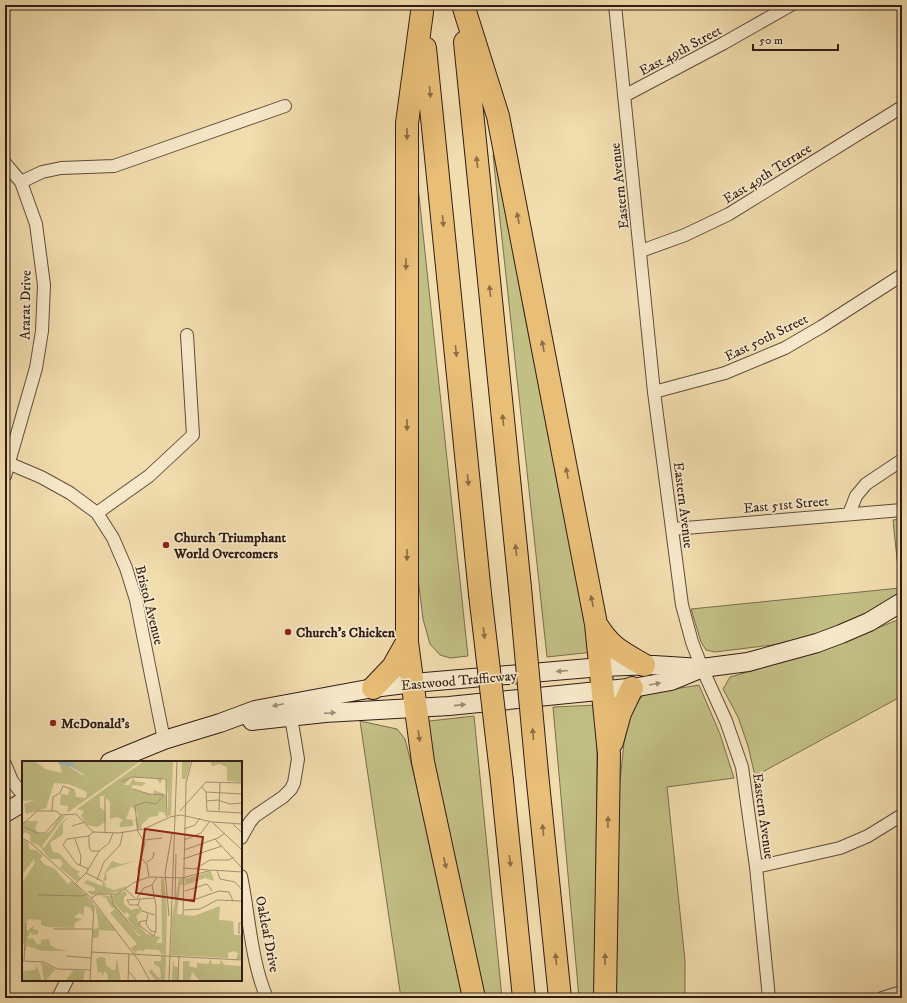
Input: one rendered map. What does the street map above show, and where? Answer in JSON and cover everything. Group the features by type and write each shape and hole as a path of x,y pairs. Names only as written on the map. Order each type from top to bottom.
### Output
{"highway":[{"path":"462,5 560,998"},
{"path":"462,5 498,116 596,624 609,754 605,998"},
{"path":"421,8 480,594 502,781 524,998"},
{"path":"421,8 407,123 407,642 423,762 474,998"},
{"path":"596,624 606,639 617,650 644,665"},
{"path":"373,688 393,667 407,642"},
{"path":"609,754 620,713 632,688"}],"main road":[{"name":"Eastwood Trafficway","path":"112,761 164,740 220,723 255,710 373,688 413,683 644,665 702,668 748,662 817,643 869,622 902,602"},
{"name":"Eastwood Trafficway","path":"220,723 259,721 325,713 448,706 632,688 671,681 702,668"},
{"path":"5,813 22,803"}],"street":[{"name":"Eastern Avenue","path":"615,5 641,251 654,392 682,605 692,642 726,721 742,767 756,867 769,998"},
{"name":"East 49th Street","path":"624,96 724,43 791,5"},
{"path":"21,182 42,172 61,168 114,166 284,106"},
{"name":"East 49th Terrace","path":"641,251 685,235 729,214 902,107"},
{"name":"Ararat Drive","path":"5,163 21,182 36,224 44,285 42,331 36,368 5,476"},
{"name":"East 50th Street","path":"654,392 725,373 785,348 821,327 902,275"},
{"path":"97,513 149,476 193,435 187,335"},
{"path":"849,514 856,496 866,484 902,460"},
{"name":"Bristol Avenue","path":"8,463 41,476 70,493 97,513 113,538 126,568 136,600 164,740"},
{"name":"East 51st Street","path":"673,529 902,510"},
{"path":"242,836 250,822 283,797 291,789 294,783 298,759 292,717"},
{"path":"5,764 12,781 22,794"},
{"path":"756,867 840,848 868,836 902,815"},
{"name":"Oakleaf Drive","path":"242,882 254,951 267,998"},
{"path":"58,998 66,981"},
{"path":"882,998 902,992"}],"shaded area":[{"path":"493,155 497,155 524,311 593,652 547,657"},
{"path":"417,177 468,656 450,658 440,655 430,644 423,619 415,554"},
{"path":"902,519 902,596 870,616 816,635 772,645 715,652 706,650 701,642 691,609 900,588 893,520"},
{"path":"902,617 902,696 755,776 748,746 738,717 723,689 730,677 815,653"},
{"path":"699,685 720,734 734,778 667,787 685,961 685,998 616,998 619,790 624,743 633,705 645,694"},
{"path":"598,705 595,998 579,998 553,707"},
{"path":"474,716 502,998 481,998 421,722"},
{"path":"360,721 397,729 405,739 447,904 467,998 401,998"}],"place":[{"name":"Church Triumphant World Overcomers","path":"166,545"},
{"name":"Church's Chicken","path":"288,632"},
{"name":"McDonald's","path":"53,723"}]}
